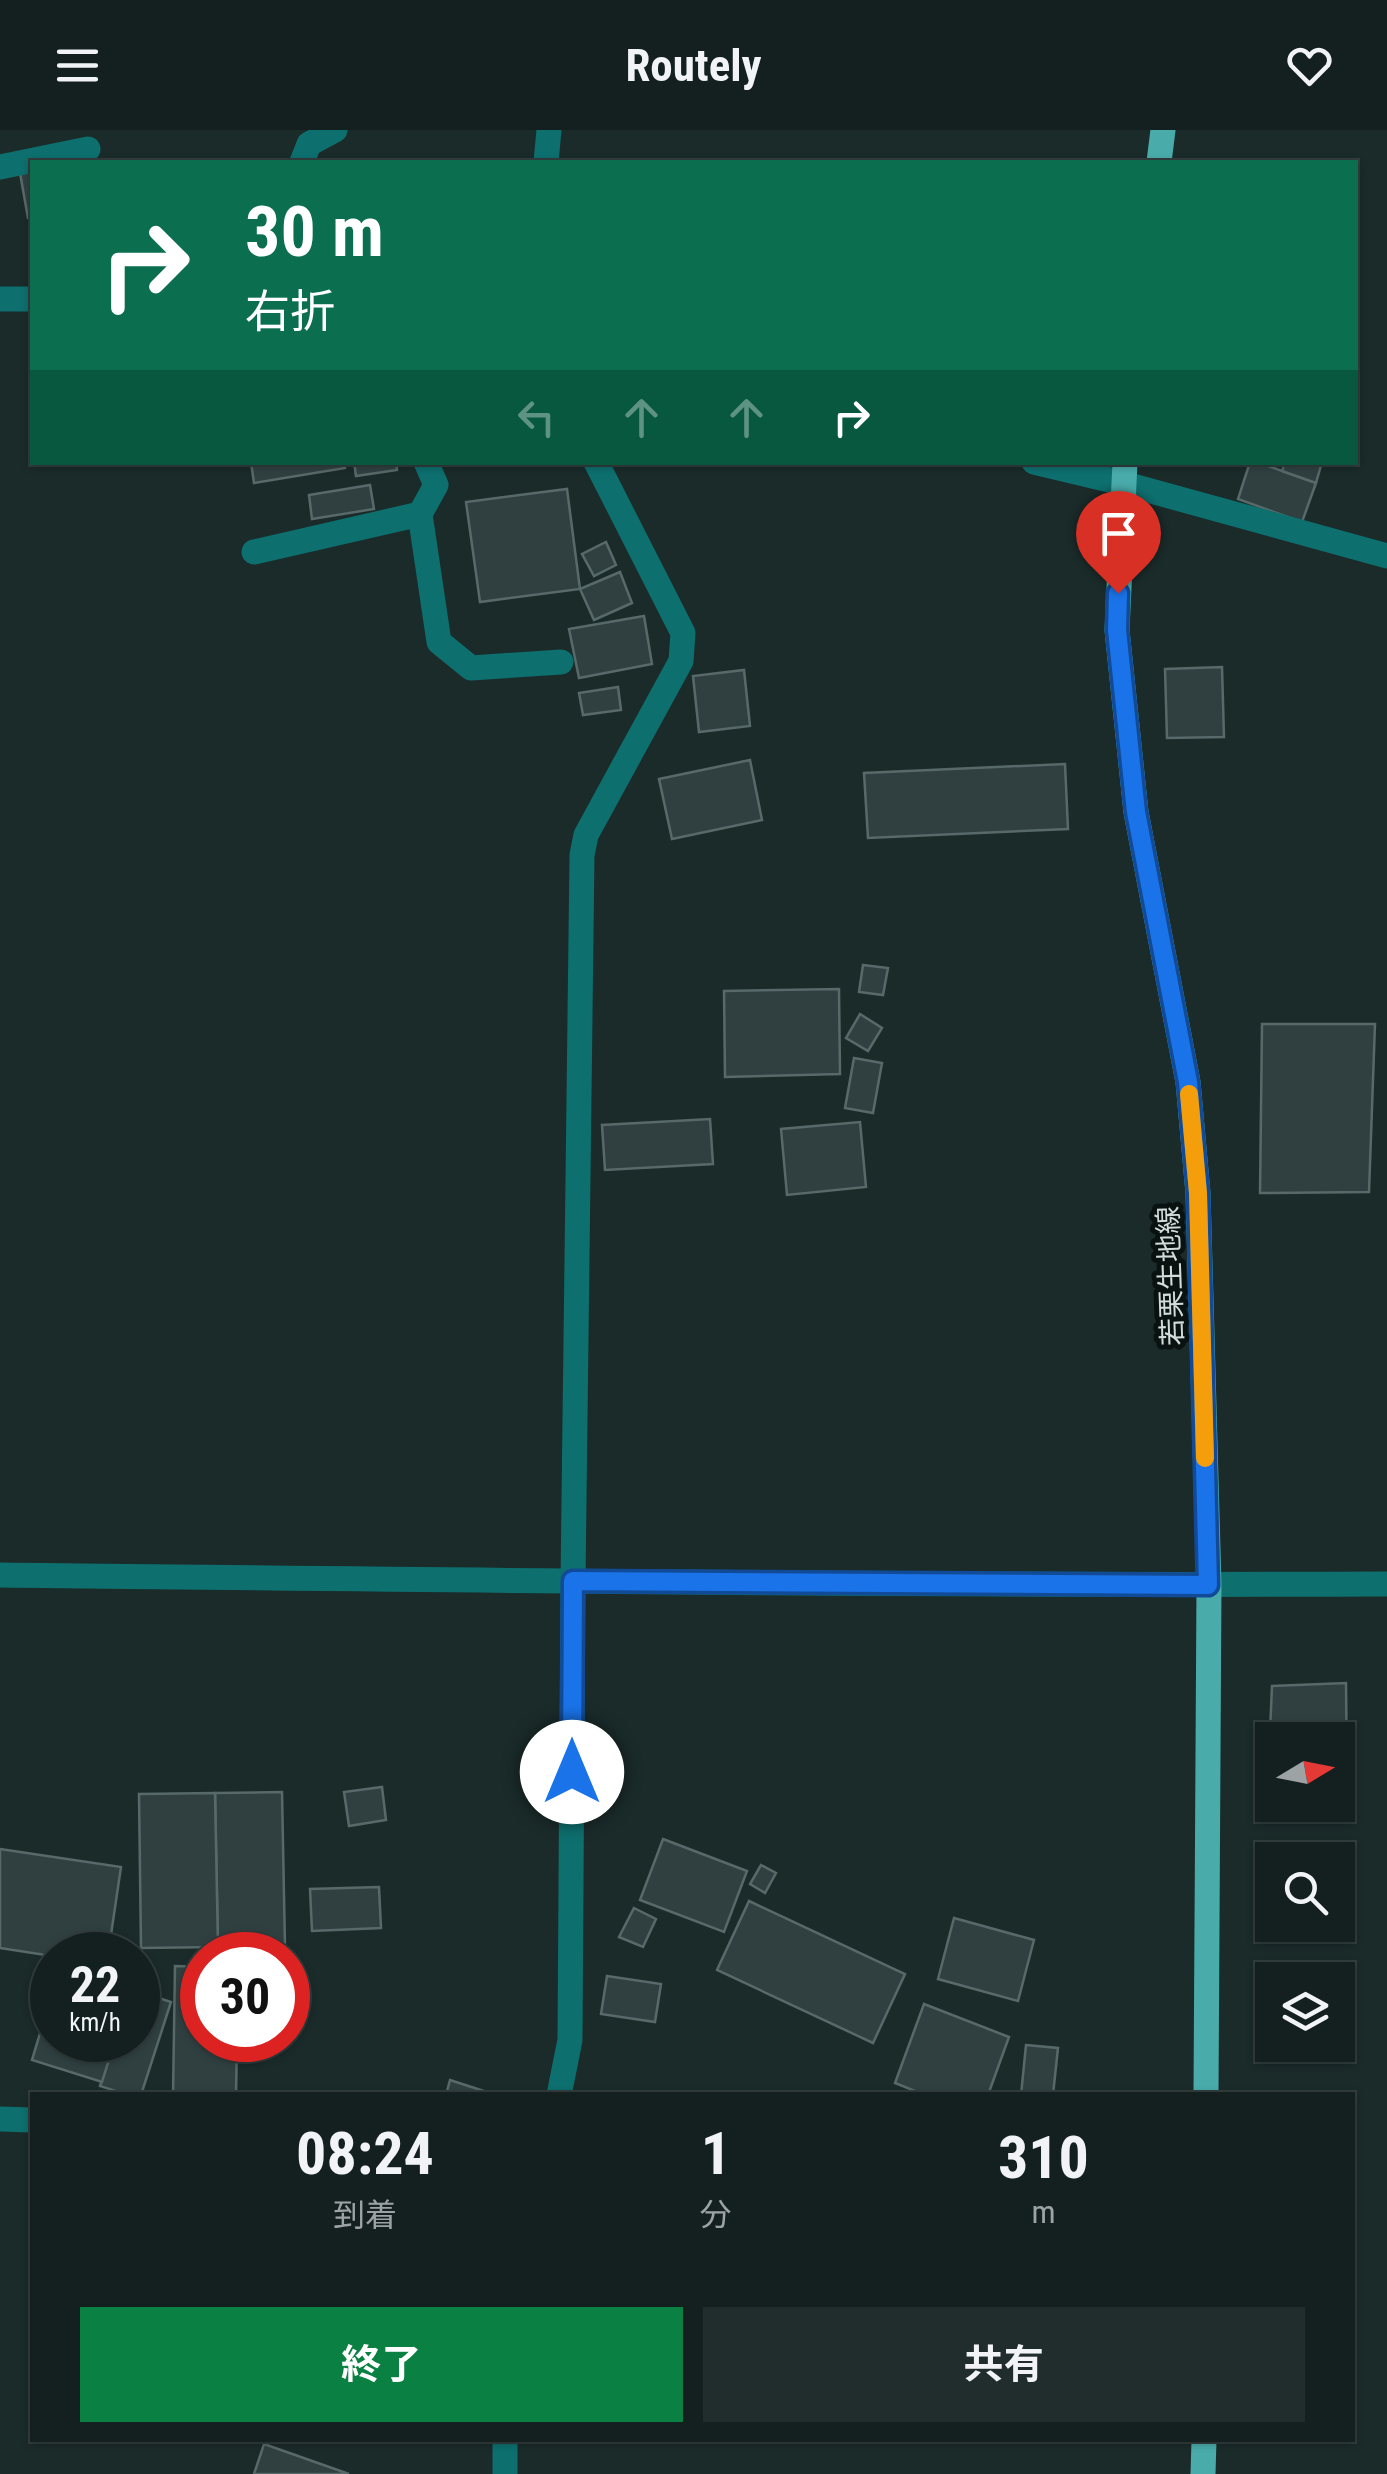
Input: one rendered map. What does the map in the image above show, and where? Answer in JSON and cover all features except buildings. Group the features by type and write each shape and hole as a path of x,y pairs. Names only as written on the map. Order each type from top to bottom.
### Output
{"main road":[{"path":"1159,160 1163,130"},
{"name":"若栗生地線","path":"1124,473 1117,630 1136,812 1188,1082 1198,1193 1208,1585 1206,2092"},
{"path":"1204,2442 1204,2474"}],"street":[{"path":"303,160 309,144 335,130"},
{"path":"546,160 549,130"},
{"path":"34,160 88,149"},
{"path":"0,167 30,161"},
{"path":"0,300 30,299"},
{"path":"427,465 436,486 420,514 439,642 471,668 561,662"},
{"path":"560,2092 570,2040 582,855 586,835 681,661 683,634 598,465"},
{"path":"1059,465 1124,473 1387,556"},
{"path":"254,552 420,514"},
{"path":"0,1575 1387,1584"},
{"path":"0,2119 30,2120"},
{"path":"505,2442 505,2474"}],"slow traffic":[{"path":"1189,1094 1198,1193 1205,1458"}],"route":[{"path":"572,1772 573,1581 1208,1585 1198,1193 1188,1082 1136,812 1117,630 1118,593"}]}
